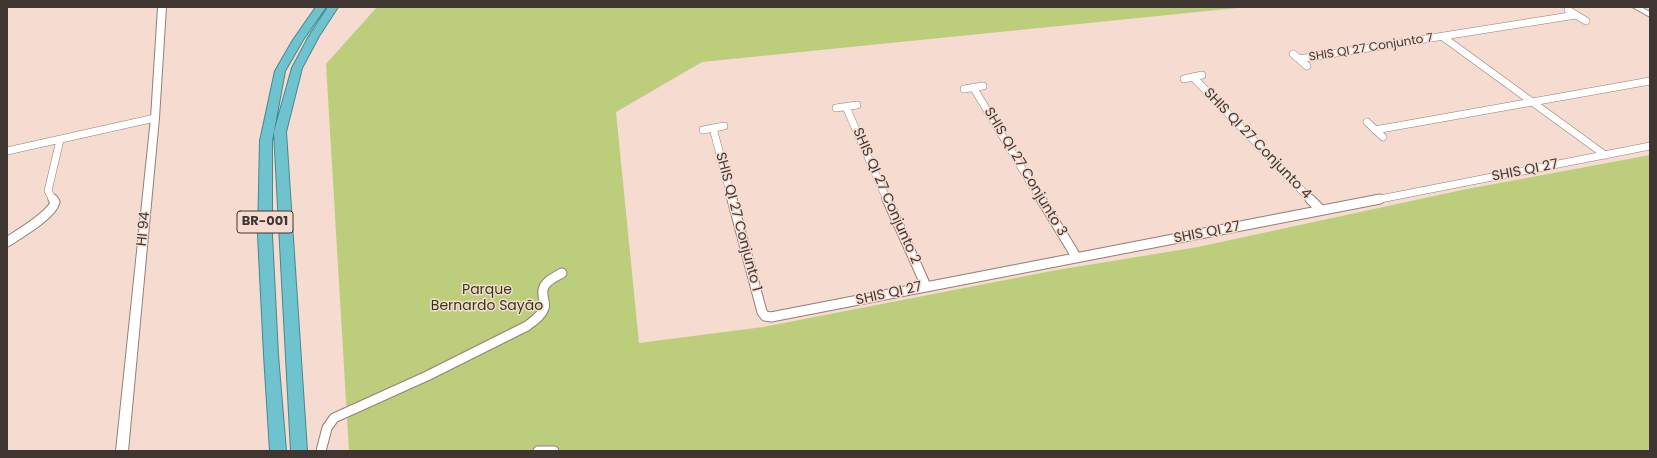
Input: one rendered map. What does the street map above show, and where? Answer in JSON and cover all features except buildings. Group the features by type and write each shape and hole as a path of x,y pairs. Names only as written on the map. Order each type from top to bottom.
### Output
{"highway":[{"name":"BR-001","path":"278,451 271,355 265,235 266,141 280,71 298,40 321,7"},
{"name":"BR-001","path":"299,451 280,132 297,68 314,36 333,7"}],"street":[{"name":"HI 94","path":"122,451 155,118 162,7"},
{"path":"1636,7 1650,15"},
{"path":"1568,10 1586,21"},
{"name":"SHIS QI 27 Conjunto 7","path":"1299,59 1576,15"},
{"path":"1443,37 1605,155"},
{"path":"1293,54 1307,66"},
{"path":"1184,78 1202,76"},
{"name":"SHIS QI 27 Conjunto 4","path":"1193,77 1321,210"},
{"path":"1375,130 1650,81"},
{"path":"964,89 983,86"},
{"name":"SHIS QI 27 Conjunto 3","path":"973,87 1077,258"},
{"path":"836,108 857,105"},
{"name":"SHIS QI 27 Conjunto 2","path":"846,107 926,286"},
{"path":"7,151 155,118"},
{"path":"1367,122 1384,137"},
{"path":"703,130 724,126"},
{"name":"SHIS QI 27 Conjunto 1","path":"713,128 760,306 765,316"},
{"path":"7,242 48,214 54,207 55,202 48,191 60,140"},
{"name":"SHIS QI 27","path":"765,316 774,317 926,286 1650,146"},
{"path":"322,451 327,428 334,418 427,376 527,326 539,317 544,310 546,305 542,293 544,285 550,279 562,272"},
{"path":"538,451 554,451"}],"green space":[{"name":"Parque Bernardo Sayão","path":"377,7 1247,7 702,62 616,112 639,343 763,327 1057,270 1198,247 1462,190 1650,155 1650,451 349,451 326,64"}]}
